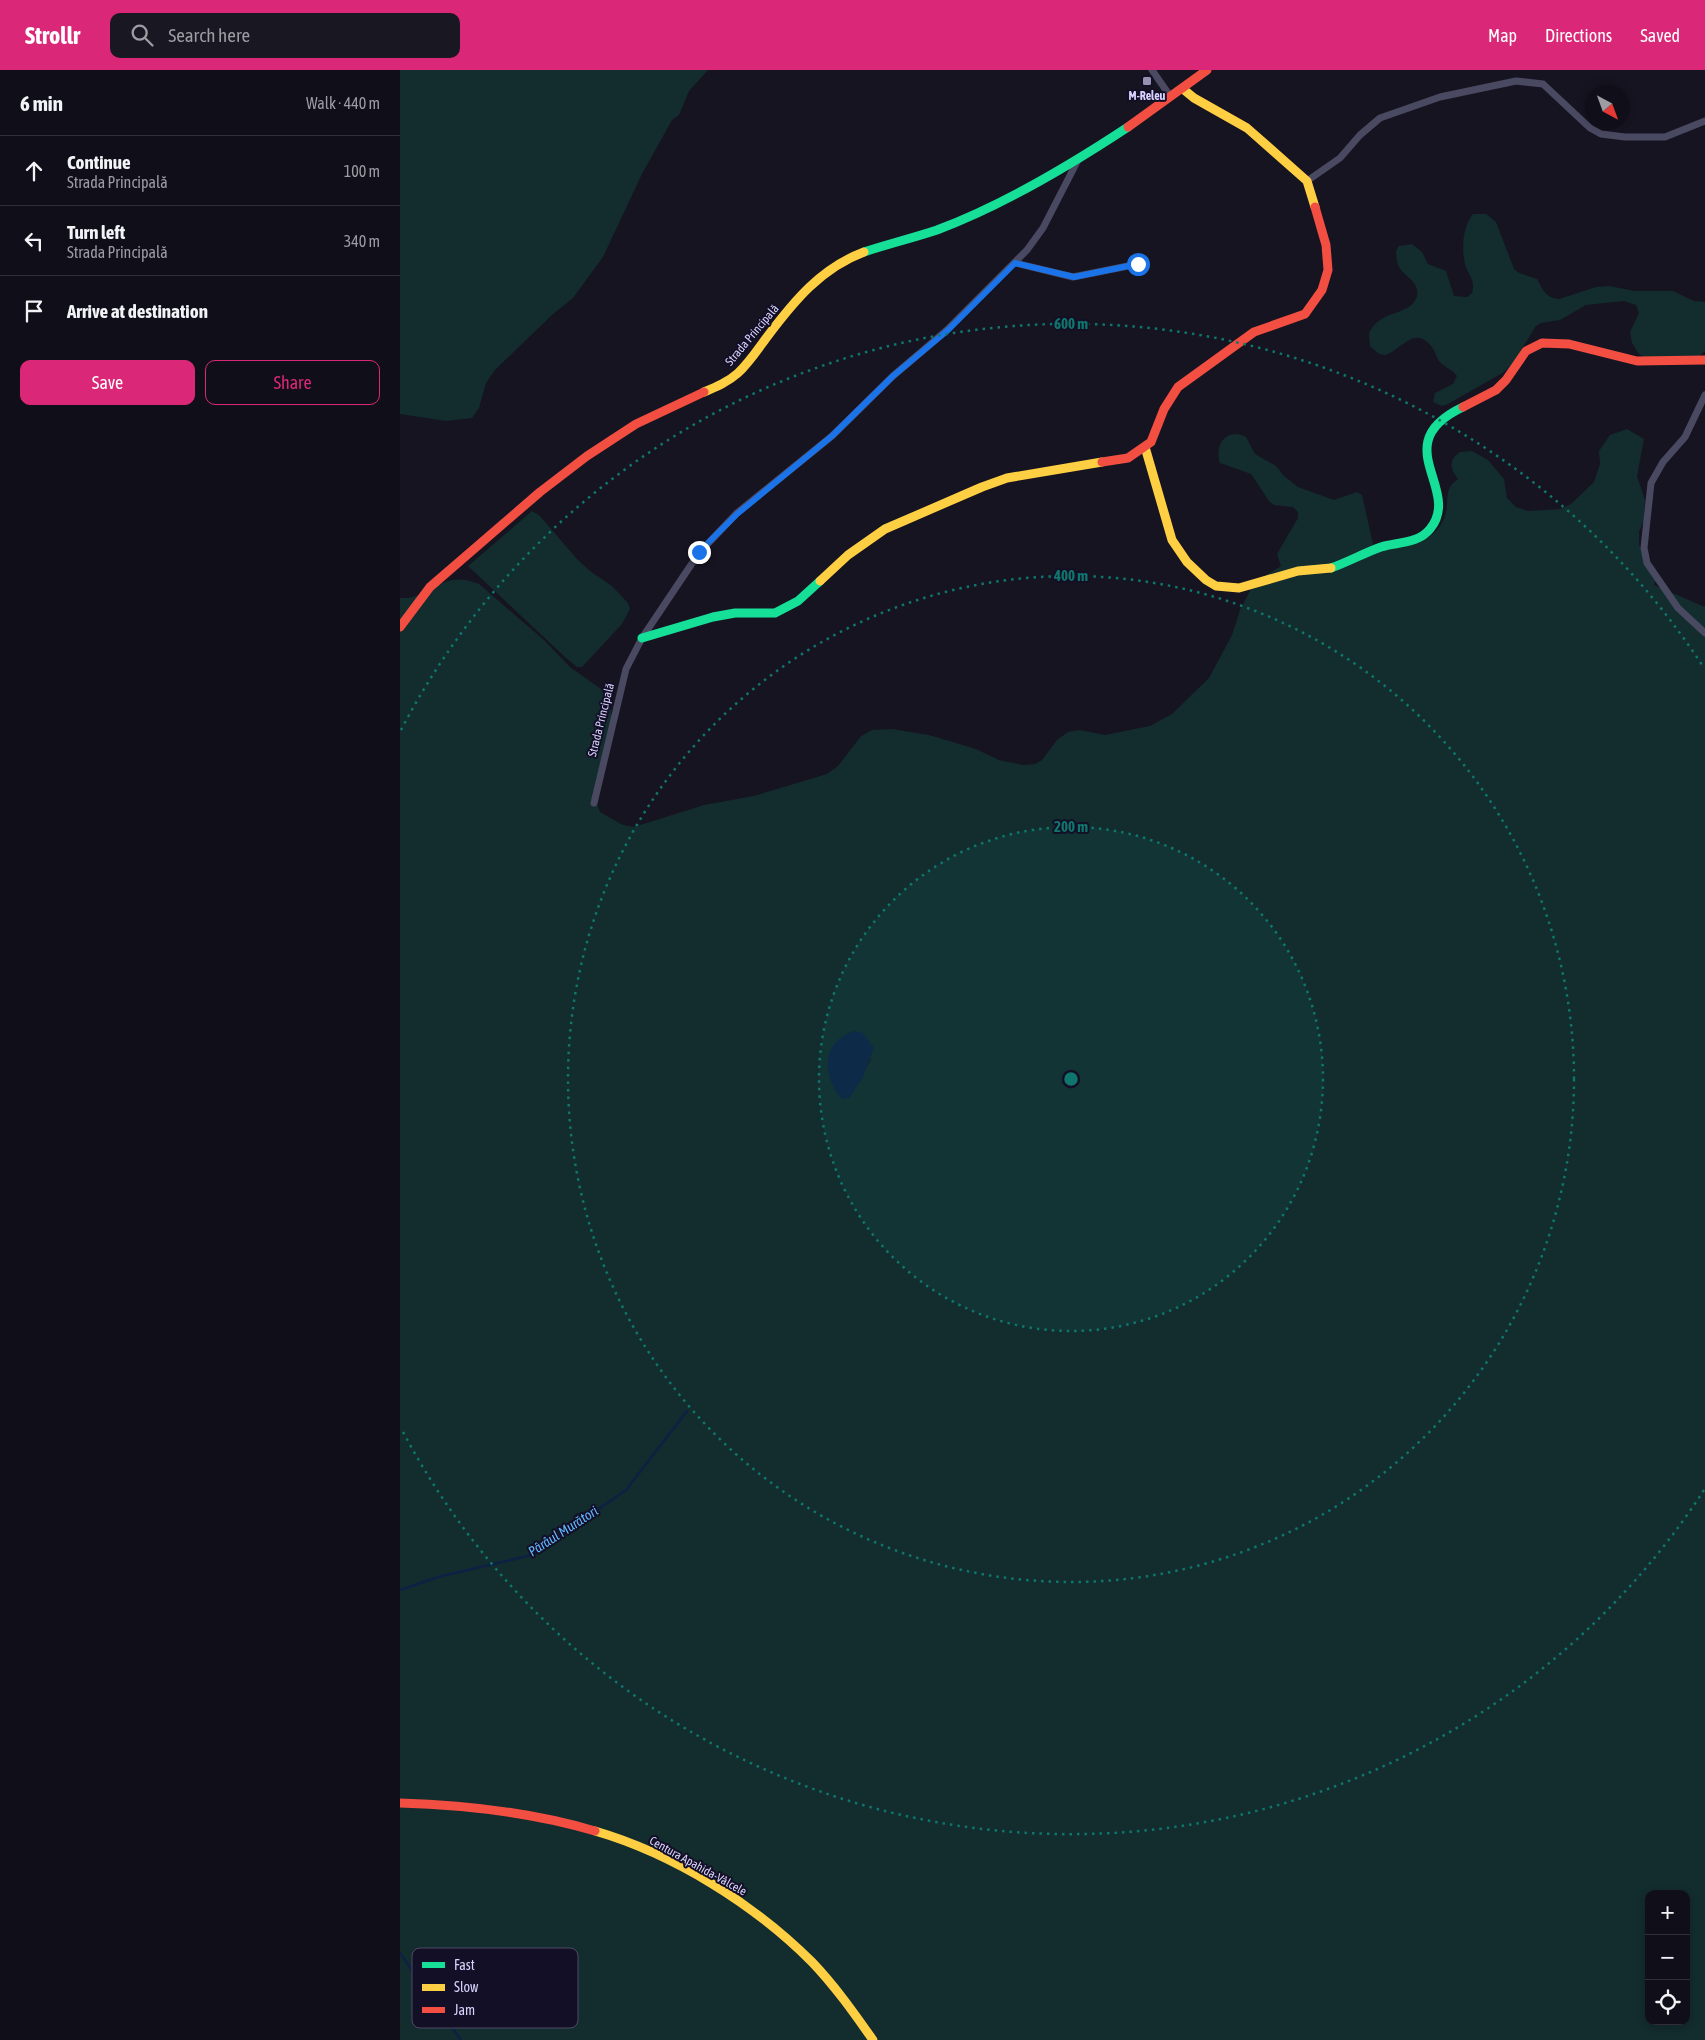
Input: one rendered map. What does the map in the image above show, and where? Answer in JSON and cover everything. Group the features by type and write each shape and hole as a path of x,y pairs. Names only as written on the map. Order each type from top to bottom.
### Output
{"main road":[{"name":"Strada Principală","path":"400,627 430,587 540,492 587,456 636,424 724,383 738,373 808,289 833,266 855,255 941,229 1031,185 1079,158 1183,89 1207,70"},
{"path":"642,638 713,617 735,613 775,613 784,610 798,601 848,556 886,529 1007,478 1128,458 1151,442 1164,409 1178,388 1254,332 1305,314 1312,308 1322,290 1328,270 1326,245 1306,181 1247,128 1194,98 1183,89"},
{"path":"1145,447 1172,540 1182,554 1205,579 1214,585 1228,588 1251,586 1299,571 1323,570 1384,546 1402,545 1418,540 1432,528 1438,511 1432,470 1426,450 1428,436 1441,421 1454,412 1488,396 1501,387 1520,358 1531,347 1548,342 1607,352 1637,361 1688,358 1705,360"},
{"name":"Centura Apahida-Vâlcele","path":"400,1803 462,1805 525,1813 605,1833 664,1859 743,1905 802,1952 845,2001 873,2040"}],"street":[{"path":"1152,70 1152,74 1170,96"},
{"path":"1306,181 1340,158 1360,135 1380,118 1440,97 1516,81 1543,84 1590,128 1601,134 1625,137 1665,137 1705,121"},
{"name":"Strada Principală","path":"594,803 626,669 642,638 699,552 737,514 832,436 893,376 948,330 1015,263 1043,228 1079,158"},
{"path":"1015,263 1074,277 1138,264"},
{"path":"1705,395 1685,437 1663,462 1651,483 1644,548 1647,563 1678,608 1705,633"}],"green space":[{"path":"400,70 708,70 689,91 679,115 672,120 642,174 603,257 573,298 552,315 495,370 486,383 479,408 472,418 446,421 400,414"},
{"path":"1473,214 1486,214 1496,222 1514,269 1519,273 1537,279 1545,293 1551,297 1559,299 1596,287 1609,286 1635,291 1673,291 1694,301 1705,302 1705,351 1698,357 1650,361 1639,354 1632,343 1630,332 1639,313 1636,305 1624,301 1586,305 1560,320 1541,323 1536,326 1513,363 1504,372 1448,404 1442,406 1433,402 1435,393 1453,384 1457,376 1439,361 1432,347 1426,341 1414,338 1385,355 1379,354 1370,346 1369,333 1374,325 1381,320 1409,307 1414,303 1417,296 1414,283 1398,265 1396,251 1399,246 1412,244 1422,252 1428,264 1446,271 1454,296 1467,297 1472,293 1473,284 1466,268 1463,245 1465,231"},
{"path":"1627,429 1644,439 1637,476 1645,500 1644,520 1639,532 1639,545 1656,578 1654,585 1705,607 1705,2040 400,2040 400,598 411,597 445,582 455,580 466,580 479,584 544,640 570,667 601,689 611,711 611,725 596,800 600,812 623,825 634,827 704,805 754,796 827,774 838,766 861,736 872,730 892,729 929,735 976,749 999,760 1023,765 1035,764 1042,760 1057,740 1068,732 1080,730 1105,735 1150,726 1172,714 1209,678 1232,635 1240,610 1252,587 1261,578 1281,566 1277,554 1298,518 1298,512 1293,507 1274,505 1269,501 1251,474 1220,463 1219,450 1221,444 1224,439 1233,434 1246,437 1255,454 1276,466 1284,476 1298,487 1334,500 1357,492 1362,495 1373,544 1372,550 1409,545 1430,536 1438,528 1444,518 1449,490 1458,479 1453,472 1452,461 1460,452 1472,451 1488,460 1504,479 1507,498 1516,507 1528,511 1560,509 1571,504 1594,482 1600,464 1599,451 1610,435","holes":["872,1058 849,1098 842,1098 836,1091"]},
{"path":"532,511 540,516 576,558 590,571 612,586 628,603 630,609 622,624 582,667 577,667 565,657 468,566"}],"water":[{"path":"854,1031 863,1033 874,1048 862,1079 849,1098 842,1099 830,1080 828,1060 830,1051 835,1043 843,1036"}],"waterway":[{"name":"Pârâul Murători","path":"400,1590 438,1577 532,1555 626,1490 687,1411"},
{"name":"Pârâul Murători","path":"400,1953 412,1970"},
{"name":"Pârâul Murători","path":"453,2028 461,2040"}],"traffic: fast":[{"path":"864,252 937,230 987,209 1036,184 1128,127"},
{"path":"1331,568 1381,547 1413,540 1430,529 1438,514 1438,498 1427,451 1430,436 1441,421 1463,407"},
{"path":"642,638 713,617 735,613 775,613 798,601 820,581"}],"traffic: slow":[{"path":"1183,89 1194,98 1247,128 1307,181 1315,207"},
{"path":"704,392 726,382 742,369 809,287 834,267 864,252"},
{"path":"1145,447 1172,540 1187,562 1206,580 1216,586 1239,588 1298,571 1331,568"},
{"path":"820,581 848,555 885,529 982,487 1007,478 1102,462"},
{"path":"595,1831 625,1841 683,1867 739,1901 765,1920 812,1962 844,2000 873,2040"}],"traffic: jam":[{"path":"1128,127 1207,70"},
{"path":"1102,462 1128,458 1151,442 1164,409 1178,387 1254,332 1305,314 1322,290 1328,270 1326,245 1315,207"},
{"path":"1463,407 1496,390 1506,380 1526,351 1542,343 1569,344 1637,361 1705,360"},
{"path":"400,627 430,587 540,492 587,456 636,424 704,392"},
{"path":"400,1803 523,1814 595,1831"}],"place":[{"name":"M-Releu","path":"1147,81"}],"route":[{"path":"699,552 737,514 832,436 893,376 948,330 1015,263 1074,277 1138,264"}]}
